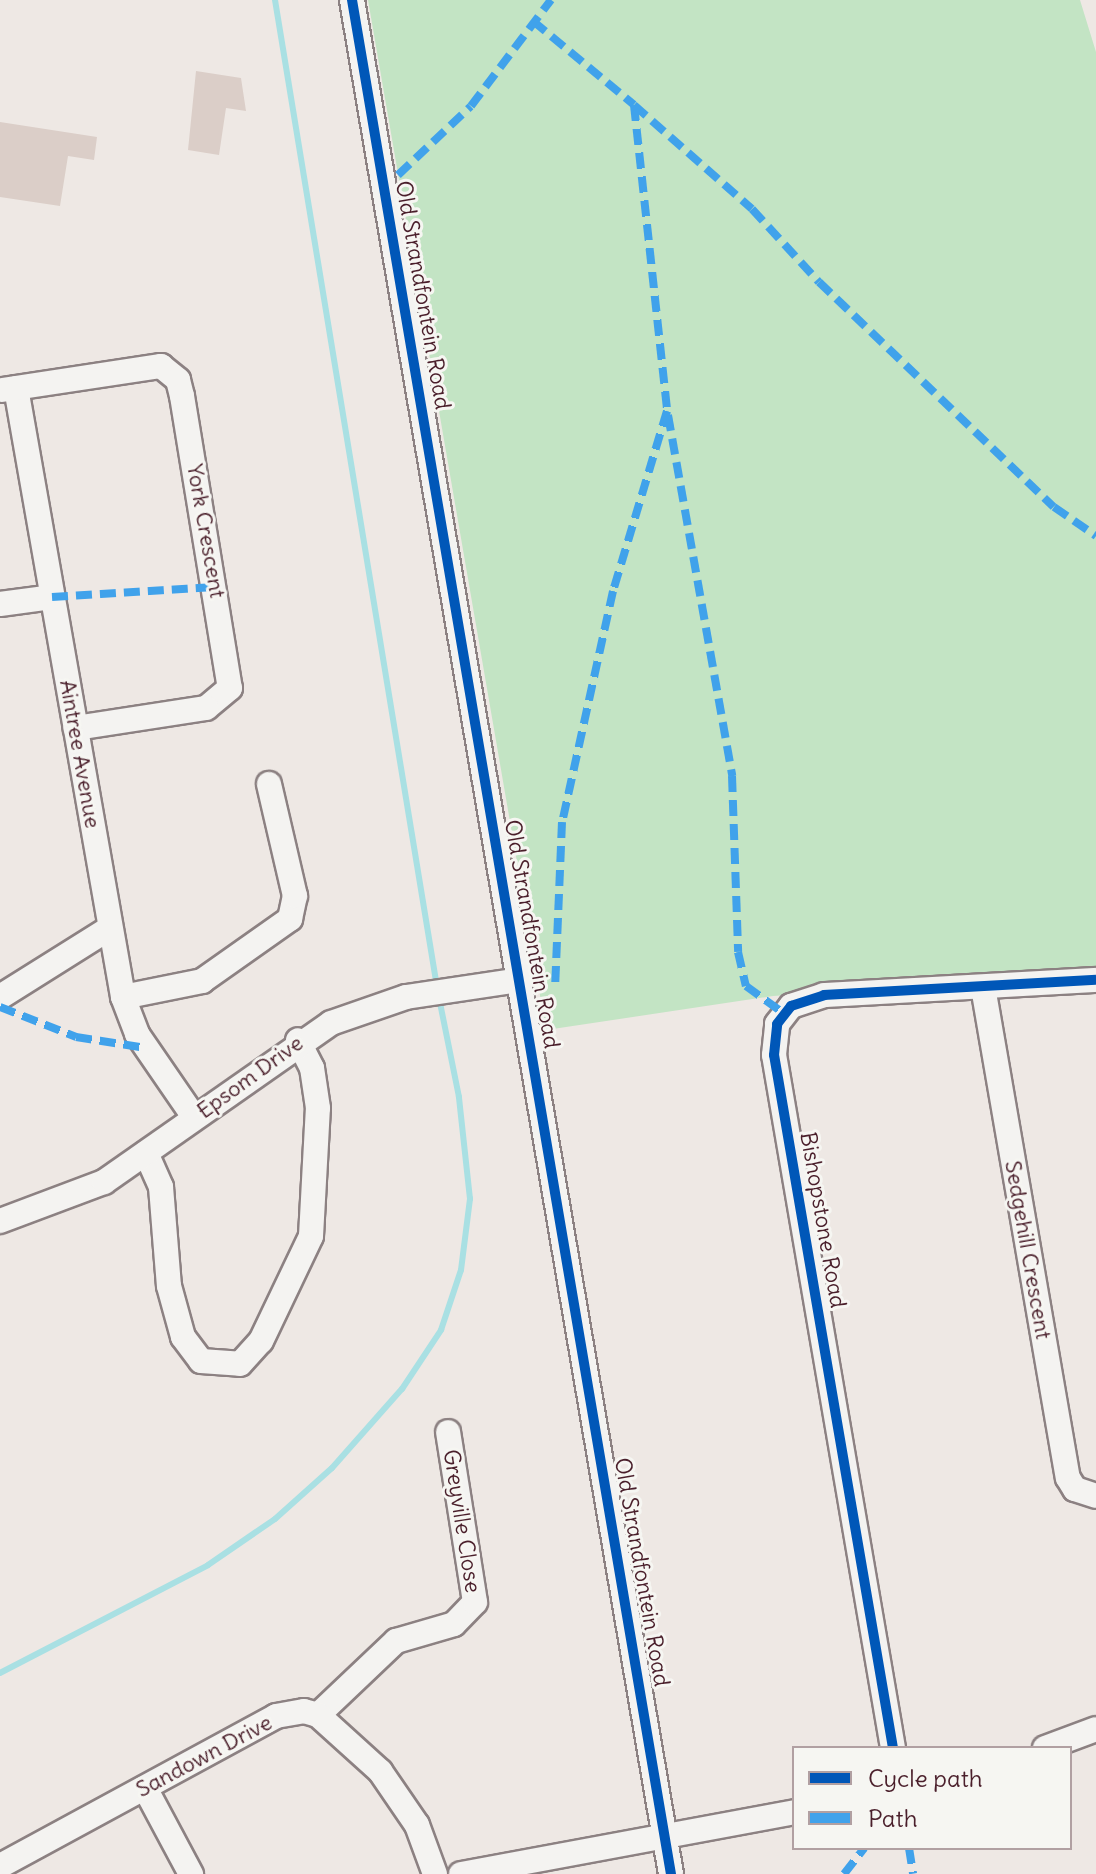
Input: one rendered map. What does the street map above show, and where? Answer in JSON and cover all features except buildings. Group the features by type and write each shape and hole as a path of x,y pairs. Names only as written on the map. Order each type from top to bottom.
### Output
{"street":[{"name":"Old Strandfontein Road","path":"352,0 671,1874"},
{"name":"York Crescent","path":"8,389 161,366 178,380 182,396 230,688 206,708 76,728"},
{"name":"Aintree Avenue","path":"8,389 52,597 123,997 137,1034 194,1117"},
{"path":"0,604 52,597"},
{"path":"123,997 202,981 290,919 295,896 269,784"},
{"path":"0,997 110,928"},
{"name":"Epsom Drive","path":"0,1221 83,1193 146,1153 298,1040 357,1011 406,997 520,980"},
{"name":"Bishopstone Road","path":"893,1746 775,1034 783,1013 807,998 1096,980"},
{"name":"Sedgehill Crescent","path":"983,987 1068,1478 1075,1489 1096,1496"},
{"path":"146,1153 161,1187 169,1286 183,1337 201,1361 240,1364 261,1341 311,1236 318,1108 312,1068 298,1040"},
{"name":"Greyville Close","path":"318,1715 396,1641 454,1624 475,1602 448,1432"},
{"path":"318,1715 399,1795 435,1874"},
{"name":"Sandown Drive","path":"0,1866 276,1716 318,1715"},
{"path":"1050,1746 1096,1729"},
{"path":"145,1788 191,1874"},
{"path":"461,1874 792,1812"}],"green space":[{"path":"368,0 1080,0 1096,52 1096,975 773,996 546,1030"}],"waterway":[{"path":"275,0 437,987"},
{"path":"0,1673 208,1565 275,1519 332,1468 402,1389 441,1330 461,1270 470,1199 459,1097 439,998"}],"marked path":[{"path":"398,175 471,106 551,0"},
{"path":"533,21 634,105 667,411 613,591 562,822 555,986"},
{"path":"634,105 752,209 819,282 1054,507 1096,536"},
{"path":"668,415 732,776 738,952 746,986 783,1013"},
{"path":"52,597 215,587"},
{"path":"0,1007 76,1037 146,1048"},
{"path":"844,1874 862,1850"},
{"path":"909,1850 913,1874"}],"cycle path":[{"path":"352,0 671,1874"},
{"path":"893,1746 774,1055 777,1024 791,1006 824,995 1096,980"}]}
